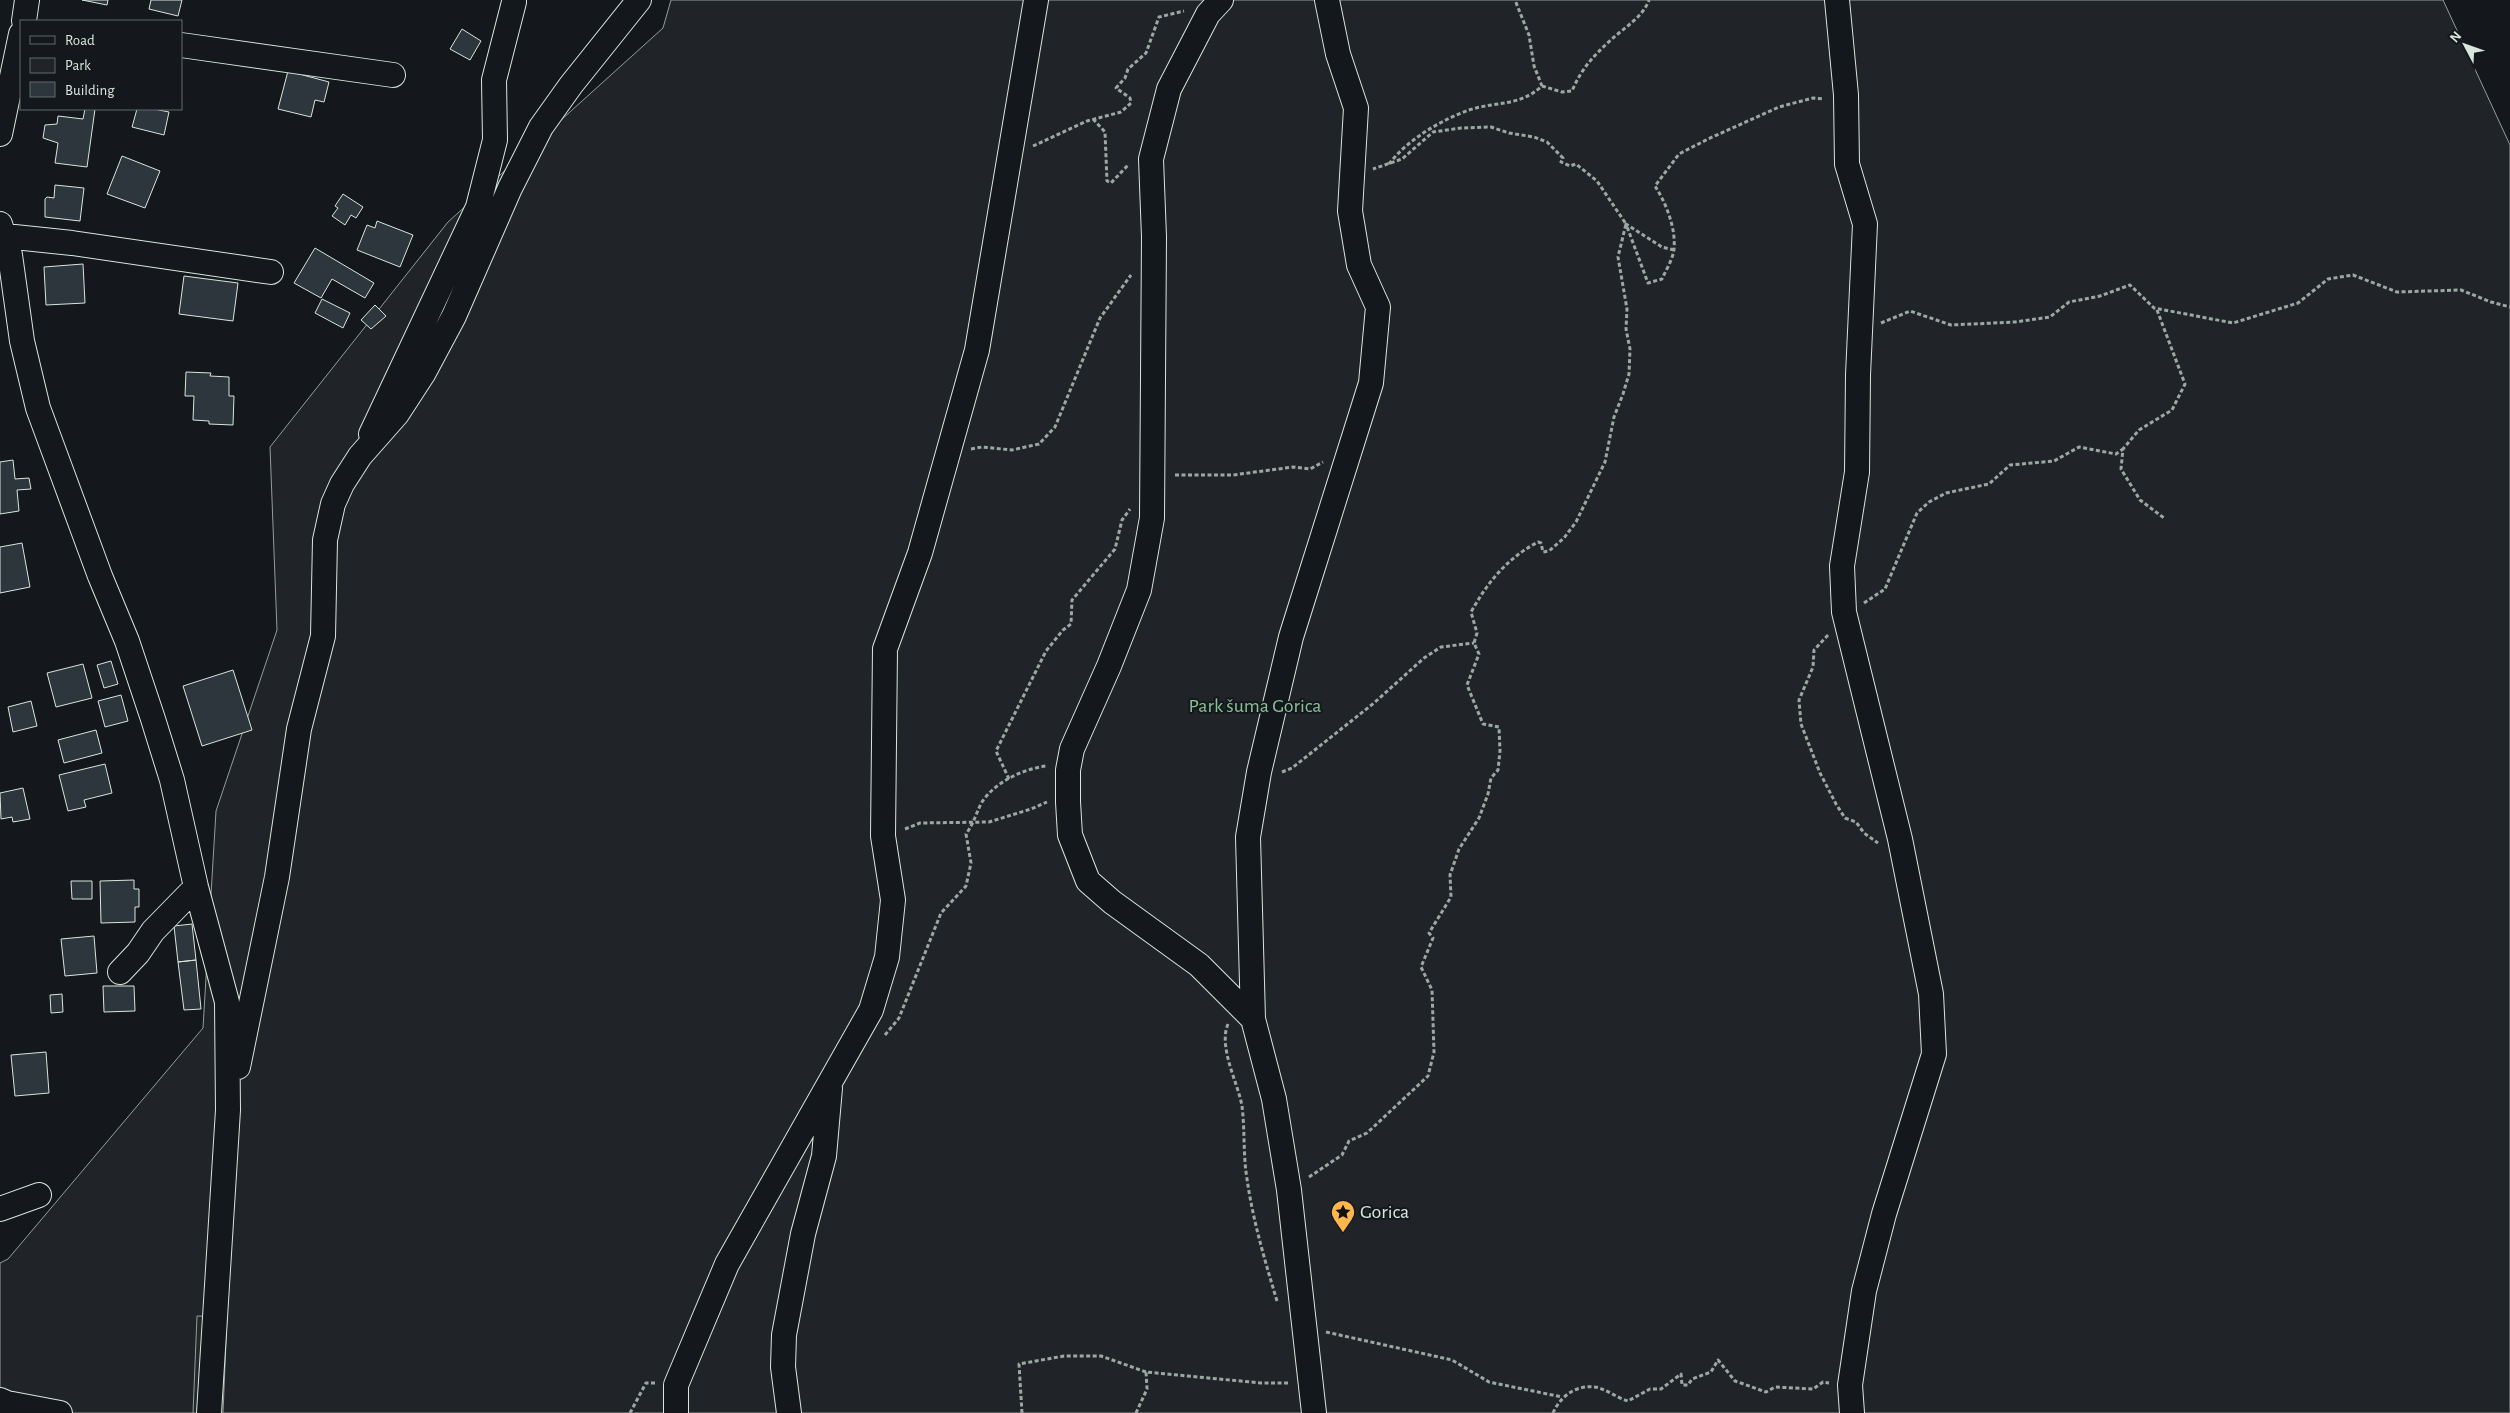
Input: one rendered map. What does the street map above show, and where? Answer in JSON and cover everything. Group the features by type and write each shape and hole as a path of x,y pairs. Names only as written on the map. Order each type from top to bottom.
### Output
{"street":[{"path":"24,20 27,0"},
{"path":"228,1110 277,877 299,729 323,636 327,528 342,484 370,443 397,414 423,374 454,316 510,188 541,127 571,85 639,0"},
{"path":"676,1413 676,1385 727,1264 871,1010 887,957 893,900 883,836 885,649 920,553 977,350 1036,0"},
{"path":"1314,1413 1289,1190 1274,1099 1247,1013 1248,837 1257,785 1291,637 1371,382 1378,307 1359,265 1350,211 1356,108 1338,54 1327,0"},
{"path":"1837,0 1846,96 1847,164 1865,224 1860,324 1857,472 1842,566 1844,616 1901,847 1931,994 1934,1054 1884,1214 1864,1291 1850,1385 1852,1413"},
{"path":"370,443 380,410 478,207 495,140 493,103 495,71 514,2"},
{"path":"1214,7 1169,89 1151,159 1154,237 1152,518 1140,590 1072,750 1068,770 1070,835 1088,881 1112,902 1199,965 1247,1013"},
{"path":"0,134 20,39"},
{"path":"182,45 393,75"},
{"path":"209,1413 228,1110 227,1002 196,887 172,780 130,650 100,576 38,408 22,341 10,255 2,230 72,243 271,272"},
{"path":"120,972 138,954 153,931 196,887"},
{"path":"789,1413 783,1367 784,1335 798,1253 824,1156 831,1079"},
{"path":"0,1209 39,1195"},
{"path":"0,1400 60,1413"}],"path":[{"path":"1515,0 1529,34 1534,66 1542,86"},
{"path":"1542,86 1562,92 1572,91 1580,71 1611,40 1645,11 1649,0"},
{"path":"1010,156 1028,151 1032,146 1094,119 1121,112 1131,103 1130,98 1116,88 1125,78 1128,69 1146,53 1159,16 1194,8 1214,7"},
{"path":"1389,164 1396,155 1418,138 1453,117 1471,110 1511,103 1536,92 1542,86"},
{"path":"1352,175 1402,159 1428,136 1441,131 1491,127 1510,133 1534,137 1547,142 1559,152 1563,158 1561,162 1570,166 1576,164 1597,181 1621,213 1648,283 1662,279 1674,250 1671,222 1664,199 1655,186 1679,154 1734,126 1779,107 1813,98 1840,100 1846,96"},
{"path":"1094,119 1105,132 1106,181 1110,183 1130,163 1141,145 1147,140 1155,142"},
{"path":"1626,224 1662,247 1674,250"},
{"path":"1289,1190 1342,1155 1349,1141 1367,1133 1428,1076 1434,1052 1432,990 1422,967 1433,938 1429,933 1451,897 1450,875 1459,849 1478,818 1488,794 1491,778 1498,770 1500,752 1498,727 1483,724 1467,685 1479,654 1474,643 1477,632 1471,612 1486,585 1525,549 1538,542 1541,543 1542,552 1549,550 1564,538 1576,522 1605,462 1614,417 1624,394 1628,374 1630,349 1626,330 1627,309 1618,257 1626,224"},
{"path":"946,456 982,447 1012,450 1039,444 1055,427 1100,318 1134,270"},
{"path":"2157,309 2233,323 2298,302 2328,279 2353,275 2397,292 2461,290 2491,302 2510,307"},
{"path":"1860,324 1884,323 1910,311 1951,325 2015,322 2050,317 2070,302 2100,296 2130,285 2157,309 2185,384 2172,410 2139,430 2123,449 2116,454 2079,447 2054,461 2010,465 1989,484 1946,493 1929,502 1917,513 1885,589 1844,616 1814,650 1813,666 1799,700 1801,724 1820,773 1846,818 1856,822 1864,834 1879,844 1901,847"},
{"path":"2123,449 2121,469 2140,500 2164,518"},
{"path":"1257,785 1292,768 1374,702 1424,658 1441,647 1474,643"},
{"path":"880,1039 899,1018 941,913 966,886 971,864 966,834 975,823 982,802 993,791 1022,770 1054,765 1068,770"},
{"path":"883,836 920,823 989,822 1031,809 1050,800"},
{"path":"1247,1013 1234,1010 1226,1030 1228,1055 1242,1106 1246,1178 1260,1247 1279,1306"},
{"path":"1304,1327 1452,1360 1489,1382 1562,1397"},
{"path":"1022,1413 1019,1364 1064,1356 1101,1356 1146,1372 1261,1383 1291,1383"},
{"path":"1554,1413 1562,1397 1570,1392 1595,1386 1628,1401 1650,1389 1661,1388 1681,1374 1682,1385 1688,1385 1692,1379 1711,1372 1718,1360 1735,1381 1766,1392 1775,1387 1813,1389 1823,1382 1850,1385"},
{"path":"1136,1413 1147,1389 1146,1372"},
{"path":"1289,1375 1292,1390"},
{"path":"630,1413 646,1383 676,1385"}],"green space":[{"name":"Park šuma Gorica","path":"671,0 2443,0 2510,145 2510,1413 0,1413 0,1263 8,1259 203,1028 216,811 277,630 270,447 448,222 663,28"}],"shaded area":[{"path":"197,1316 227,1317 223,1413 193,1413"}],"building":[{"path":"82,0 108,0 107,5"},
{"path":"151,0 182,0 178,16 149,9"},
{"path":"462,29 481,41 470,60 450,49"},
{"path":"288,71 329,82 324,102 315,100 311,117 278,109"},
{"path":"85,110 95,110 87,167 55,163 58,143 43,138 45,125 57,124 58,116 83,119"},
{"path":"137,110 169,112 164,135 132,127"},
{"path":"122,156 160,171 145,208 107,194"},
{"path":"55,185 84,188 80,221 45,217 45,199 47,197 54,198"},
{"path":"343,194 363,207 356,218 351,215 345,225 332,216 338,208 335,206"},
{"path":"377,221 413,235 400,267 357,250 367,225 375,228"},
{"path":"315,248 374,283 365,298 332,279 321,298 294,283"},
{"path":"83,264 85,303 46,305 44,267"},
{"path":"184,276 238,283 233,321 179,314"},
{"path":"322,299 350,313 343,328 315,313"},
{"path":"375,305 386,316 371,329 361,320"},
{"path":"186,372 211,373 210,376 229,377 229,396 234,396 233,425 209,424 209,421 193,420 194,396 185,396"},
{"path":"13,460 15,479 29,478 31,489 17,490 19,511 0,514 0,462"},
{"path":"22,543 30,587 0,593 0,547"},
{"path":"111,661 118,684 104,688 97,665"},
{"path":"83,664 92,698 56,707 47,673"},
{"path":"233,670 252,730 202,746 183,686"},
{"path":"121,695 128,721 105,727 98,701"},
{"path":"31,701 37,726 13,732 8,707"},
{"path":"96,730 102,753 64,763 58,740"},
{"path":"105,764 112,793 84,800 86,807 68,811 59,775"},
{"path":"23,788 30,819 13,822 12,817 1,819 0,793"},
{"path":"134,880 134,889 139,889 139,907 135,907 135,922 101,923 100,881"},
{"path":"71,881 92,881 92,899 72,899"},
{"path":"192,924 196,960 178,962 174,926"},
{"path":"94,936 97,973 65,976 61,939"},
{"path":"196,960 201,1009 184,1010 178,962"},
{"path":"103,986 134,986 135,1011 104,1012"},
{"path":"62,994 63,1012 51,1013 50,995"},
{"path":"46,1052 49,1093 15,1096 11,1055"}],"place":[{"name":"Gorica","path":"1343,1233"}]}
